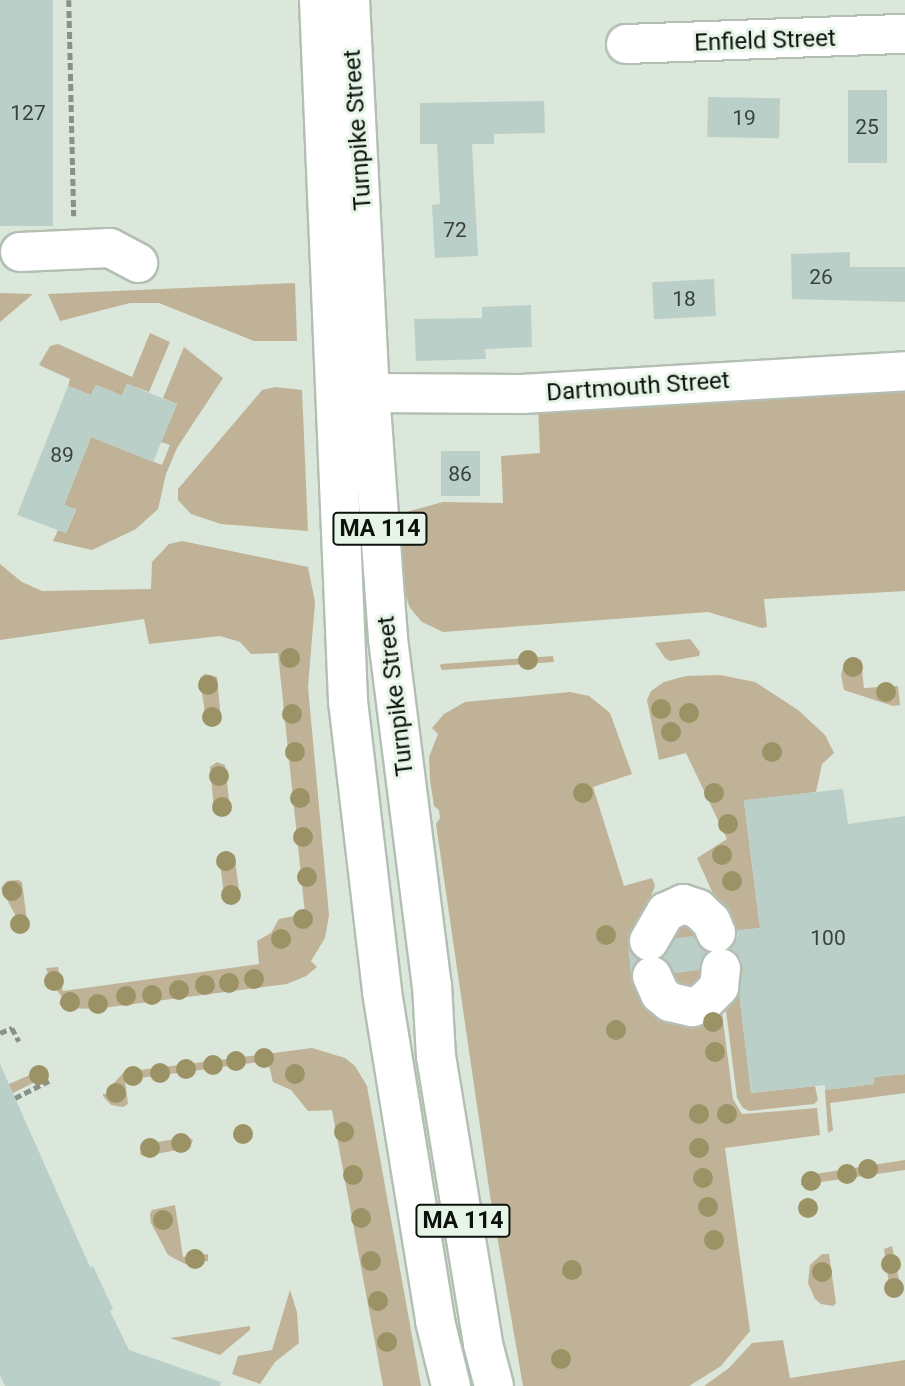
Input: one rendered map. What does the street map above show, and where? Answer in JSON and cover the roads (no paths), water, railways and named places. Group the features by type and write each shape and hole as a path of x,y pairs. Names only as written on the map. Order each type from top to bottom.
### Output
{"main road":[{"name":"Turnpike Street","path":"319,0 348,701 382,992 435,1321 451,1386"},
{"name":"Turnpike Street","path":"350,0 370,393 388,639 432,985 436,1056 483,1344 494,1386"},
{"name":"Enfield Street","path":"626,44 905,34"},
{"path":"20,252 110,247 138,262"},
{"name":"Dartmouth Street","path":"370,393 522,394 905,370"},
{"path":"683,904 698,909 711,921 719,950 719,987 703,1003 692,1007 670,1002 660,994 650,959 666,912 683,904"}]}
